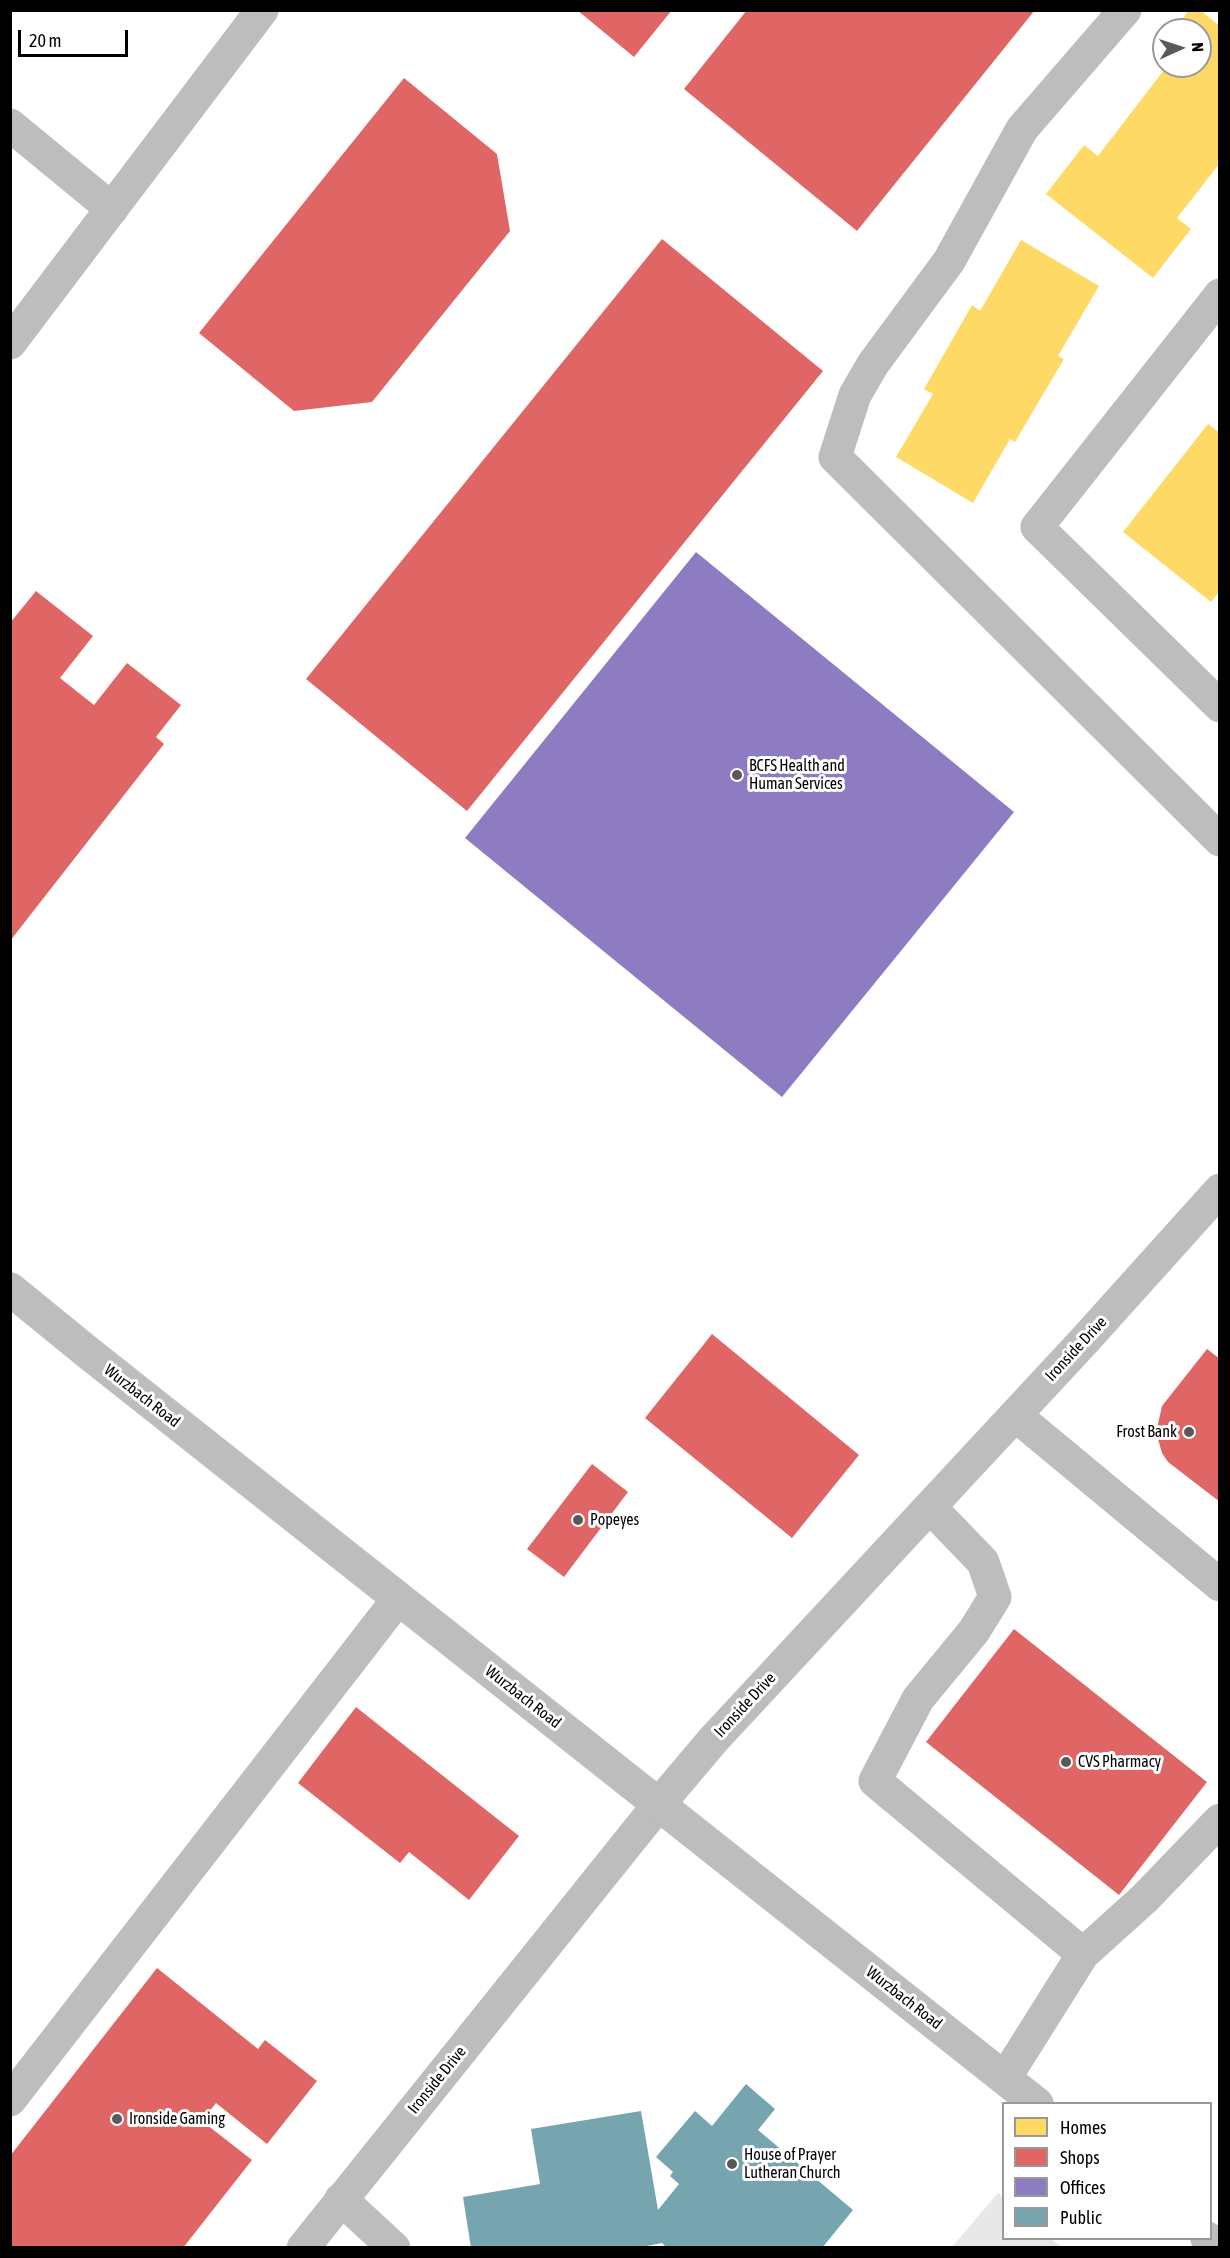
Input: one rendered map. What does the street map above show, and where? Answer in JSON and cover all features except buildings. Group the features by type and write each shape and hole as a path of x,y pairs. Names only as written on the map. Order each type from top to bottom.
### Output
{"street":[{"path":"10,343 262,10"},
{"path":"1125,10 1022,129 949,261 873,364 855,395 835,457 1220,840"},
{"path":"10,125 112,209"},
{"path":"1220,295 1036,526 1220,706"},
{"name":"Ironside Drive","path":"303,2247 659,1804 714,1739 1215,1204"},
{"name":"Wurzbach Road","path":"10,1289 1036,2102"},
{"path":"1015,1415 1220,1585"},
{"path":"930,1506 983,1562 995,1596 974,1630 918,1699 875,1781 1083,1954"},
{"path":"10,2100 399,1599"},
{"path":"1005,2078 1083,1954 1145,1898 1220,1820"},
{"path":"341,2199 394,2247"}],"shaded area":[{"path":"998,2193 1002,2196 1002,2240 1052,2240 1062,2247 952,2247"}],"place":[{"name":"BCFS Health and Human Services","path":"737,775"},
{"name":"Frost Bank","path":"1189,1432"},
{"name":"Popeyes","path":"578,1520"},
{"name":"CVS Pharmacy","path":"1066,1762"},
{"name":"Ironside Gaming","path":"117,2119"},
{"name":"House of Prayer Lutheran Church","path":"732,2164"}]}
